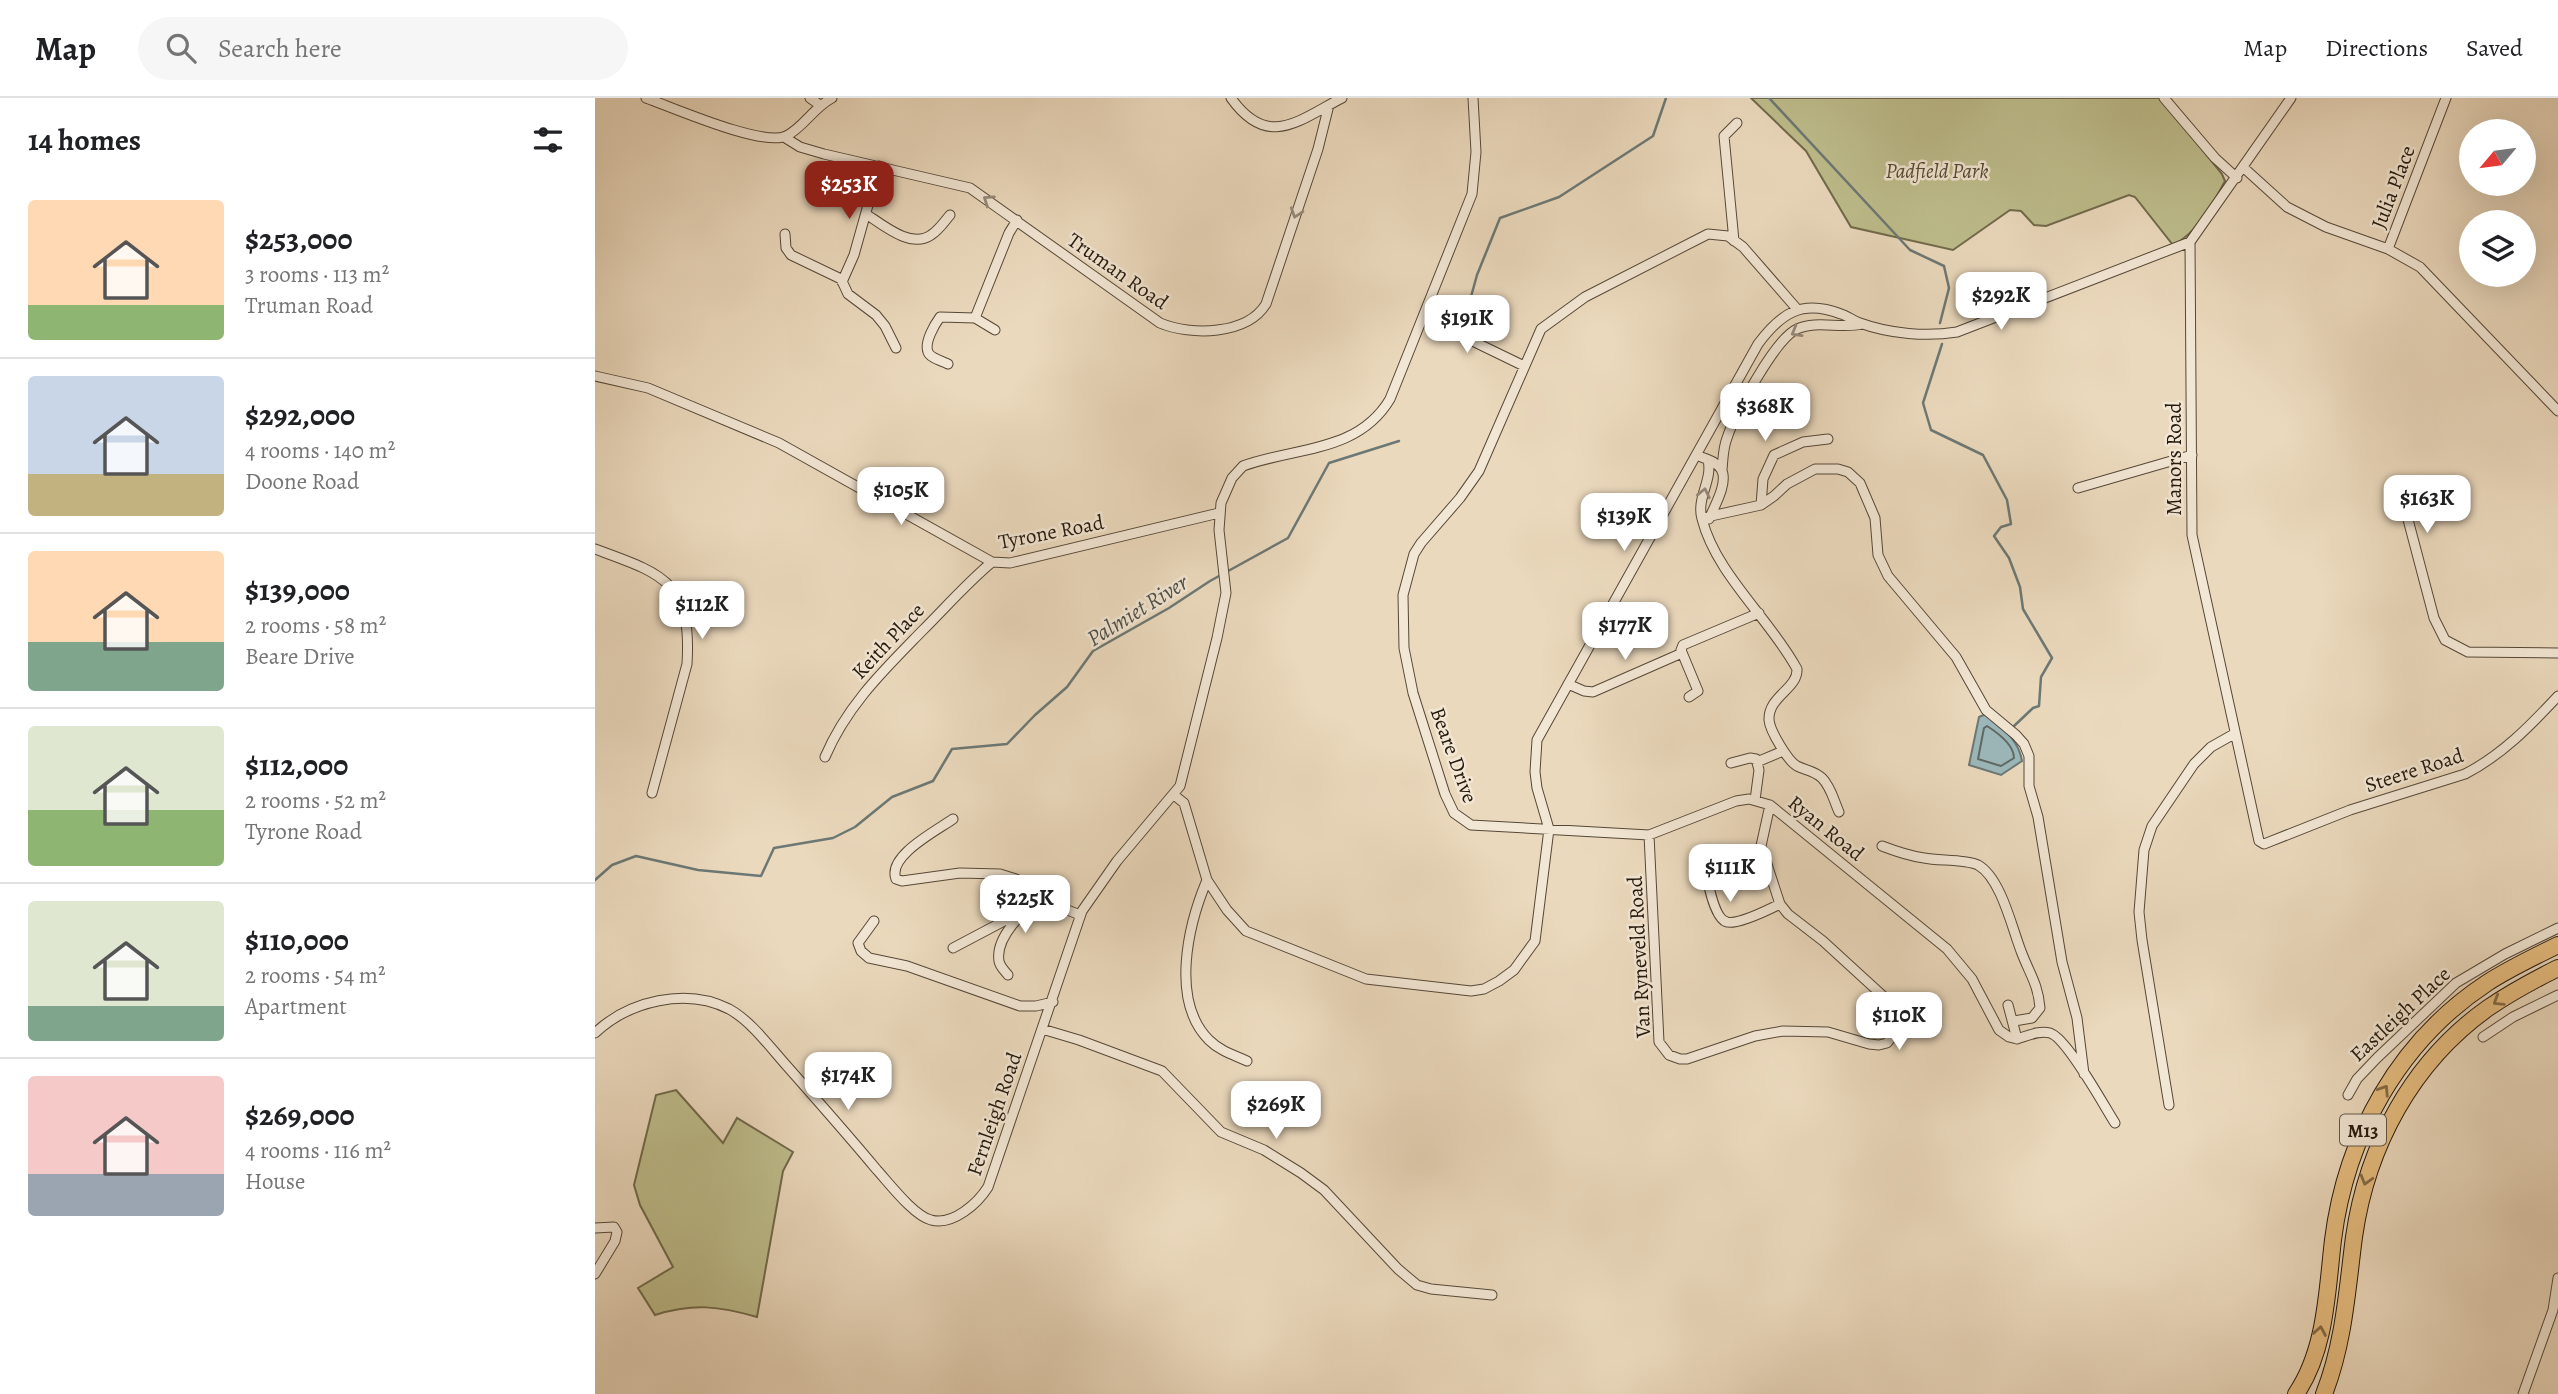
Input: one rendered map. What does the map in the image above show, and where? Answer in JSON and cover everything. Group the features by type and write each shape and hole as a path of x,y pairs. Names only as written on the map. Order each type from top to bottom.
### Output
{"highway":[{"name":"M13","path":"2296,1394 2308,1373 2320,1336 2337,1208 2345,1177 2355,1147 2382,1091 2434,1026 2464,1000 2513,968 2558,945"},
{"name":"M13","path":"2324,1394 2340,1347 2354,1236 2364,1183 2390,1122 2413,1084 2443,1047 2496,1003 2558,968"}],"street":[{"path":"646,98 751,135 773,139 784,137 797,128 820,105 832,98"},
{"path":"810,98 820,105"},
{"path":"1231,98 1251,120 1273,127 1300,123 1342,98"},
{"path":"1473,98 1476,152 1472,194 1382,413 1371,424 1342,440 1243,466 1231,478 1224,491 1219,513 1226,593 1180,786 1174,795 1184,803 1207,880 1240,926 1257,936 1366,979 1471,991 1484,989 1507,976 1535,941 1549,829 1537,788 1534,757 1537,740 1758,344 1774,324 1797,309 1815,307 1831,310 1861,324 1927,335 1957,332 2190,243 2291,98"},
{"path":"2164,98 2215,158 2237,178"},
{"name":"Julia Place","path":"2388,249 2446,98"},
{"name":"Truman Road","path":"784,137 800,147 824,155 970,188 1160,323 1184,330 1241,325 1255,318 1266,304 1318,149 1329,106"},
{"path":"1737,123 1724,136 1734,241 1743,247 1797,309"},
{"path":"842,282 855,255 879,166"},
{"path":"2244,168 2287,207 2326,227 2409,258 2433,278 2558,411"},
{"path":"866,214 889,229 918,239 930,236 950,215"},
{"path":"975,318 1009,233 1017,220"},
{"name":"Beare Drive","path":"1549,829 1476,827 1459,819 1454,813 1445,794 1407,671 1403,595 1414,554 1479,471 1541,329 1584,297 1697,238 1718,233 1734,241"},
{"path":"785,234 786,248 795,258 838,277 848,294 876,315 885,326 896,348"},
{"name":"Manors Road","path":"2190,243 2194,545 2234,734 2261,844"},
{"path":"948,364 929,355 927,350 937,320 945,316 975,318 995,330"},
{"path":"1423,317 1524,366"},
{"path":"1706,520 1722,485 1721,470 1727,436 1770,358 1789,334 1807,326 1848,327 1861,324"},
{"name":"Tyrone Road","path":"595,376 648,388 779,443 992,562 1010,562 1219,513"},
{"path":"1761,505 1763,479 1774,456 1803,442 1828,439"},
{"path":"1696,455 1721,470"},
{"path":"2078,488 2192,455"},
{"path":"1708,460 1709,469 1702,495 1706,520 1721,560 1797,669 1796,678 1779,695 1770,716 1770,723 1783,751 1795,765 1823,779 1839,812"},
{"path":"1706,520 1761,505 1787,484 1815,469 1838,469 1854,476 1867,495 1875,518 1878,555 1888,576 1956,657 1986,710 2024,744 2029,756 2029,786 2038,817 2062,962 2077,1018 2084,1074"},
{"path":"2401,493 2424,584 2439,632 2445,640 2468,652 2558,653"},
{"path":"595,549 659,575 674,589 683,610 688,649 687,664 652,793"},
{"name":"Keith Place","path":"825,757 841,725 864,692 963,586 992,562"},
{"path":"1689,697 1698,691 1682,653 1685,643 1759,613"},
{"path":"1568,684 1593,692 1682,653"},
{"name":"Steere Road","path":"2261,844 2350,810 2474,770 2506,748 2558,696"},
{"path":"2169,1105 2139,912 2144,850 2152,826 2188,772 2211,747 2234,734"},
{"path":"1731,763 1749,758 1757,762 1783,751"},
{"path":"1755,800 1757,762"},
{"name":"Fernleigh Road","path":"595,1033 620,1014 674,998 690,997 730,1010 765,1041 891,1186 924,1217 940,1221 949,1219 980,1199 988,1187 1053,1002 1080,915 1089,898 1111,868 1174,795"},
{"name":"Ryan Road","path":"1549,829 1649,835 1736,801 1755,800 1770,805 1947,949 1972,979 1999,1030 2017,1039"},
{"path":"1704,860 1715,908 1723,920 1729,922 1743,919 1780,904 1761,846 1770,805"},
{"path":"953,819 904,854 896,863 896,879 908,881 960,873 1000,874 1016,879 1041,898 1080,915"},
{"name":"Van Ryneveld Road","path":"1649,835 1659,1042 1669,1055 1687,1059 1755,1036 1783,1031 1828,1032 1869,1044 1887,1043 1894,1037 1899,1021 1894,1006 1823,941 1788,914 1780,904"},
{"path":"1882,846 1924,859 1973,863 1986,871 1993,880 2009,914 2039,995 2040,1007 2035,1016 2014,1021"},
{"path":"1207,880 1192,919 1189,939 1186,971 1190,1005 1194,1020 1210,1042 1247,1061"},
{"path":"953,948 1041,898"},
{"path":"1008,975 999,963 1000,951 1004,939 1024,910"},
{"path":"874,921 858,943 861,951 869,958 907,966 1013,1005 1029,1007 1053,1002"},
{"name":"Eastleigh Place","path":"2347,1095 2357,1079 2377,1058 2456,983 2558,929"},
{"path":"2483,1037 2513,1017 2558,995"},
{"path":"2008,1005 2017,1039 2045,1033 2056,1037 2084,1074 2115,1123"},
{"path":"1042,1030 1152,1065 1167,1074 1216,1128 1263,1150 1324,1190 1398,1269 1417,1285 1431,1289 1492,1294"},
{"path":"595,1228 614,1227 617,1232 596,1278"},
{"path":"2523,1394 2553,1310 2558,1278"}],"green space":[{"name":"Padfield Park","path":"1751,98 2161,98 2225,181 2196,226 2173,245 2135,197 2129,195 2046,226 2034,225 2021,211 2010,210 1953,250 1851,227 1806,151"},
{"path":"676,1090 723,1143 737,1118 793,1152 783,1171 757,1317 706,1307 655,1315 638,1288 673,1267 640,1205 634,1185 656,1095"}],"water":[{"path":"1986,714 2009,735 2022,761 2001,775 1969,765 1979,717"}],"waterway":[{"name":"Palmiet River","path":"1464,322 1477,275 1500,218 1559,197 1653,136 1666,98"},
{"path":"1769,98 1910,250 1944,266 1949,288 1940,323"},
{"path":"1942,344 1923,403 1931,430 1983,455 2007,500 2011,524 2001,527 1994,536 2009,558 2020,587 2023,609 2052,658 2041,677 2039,706 2033,708 2014,726"},
{"name":"Palmiet River","path":"595,880 612,865 636,856 698,870 761,876 774,848 833,838 855,827 892,797 933,781 952,749 1007,744 1067,687 1093,651 1288,538 1329,463 1399,441"}]}
